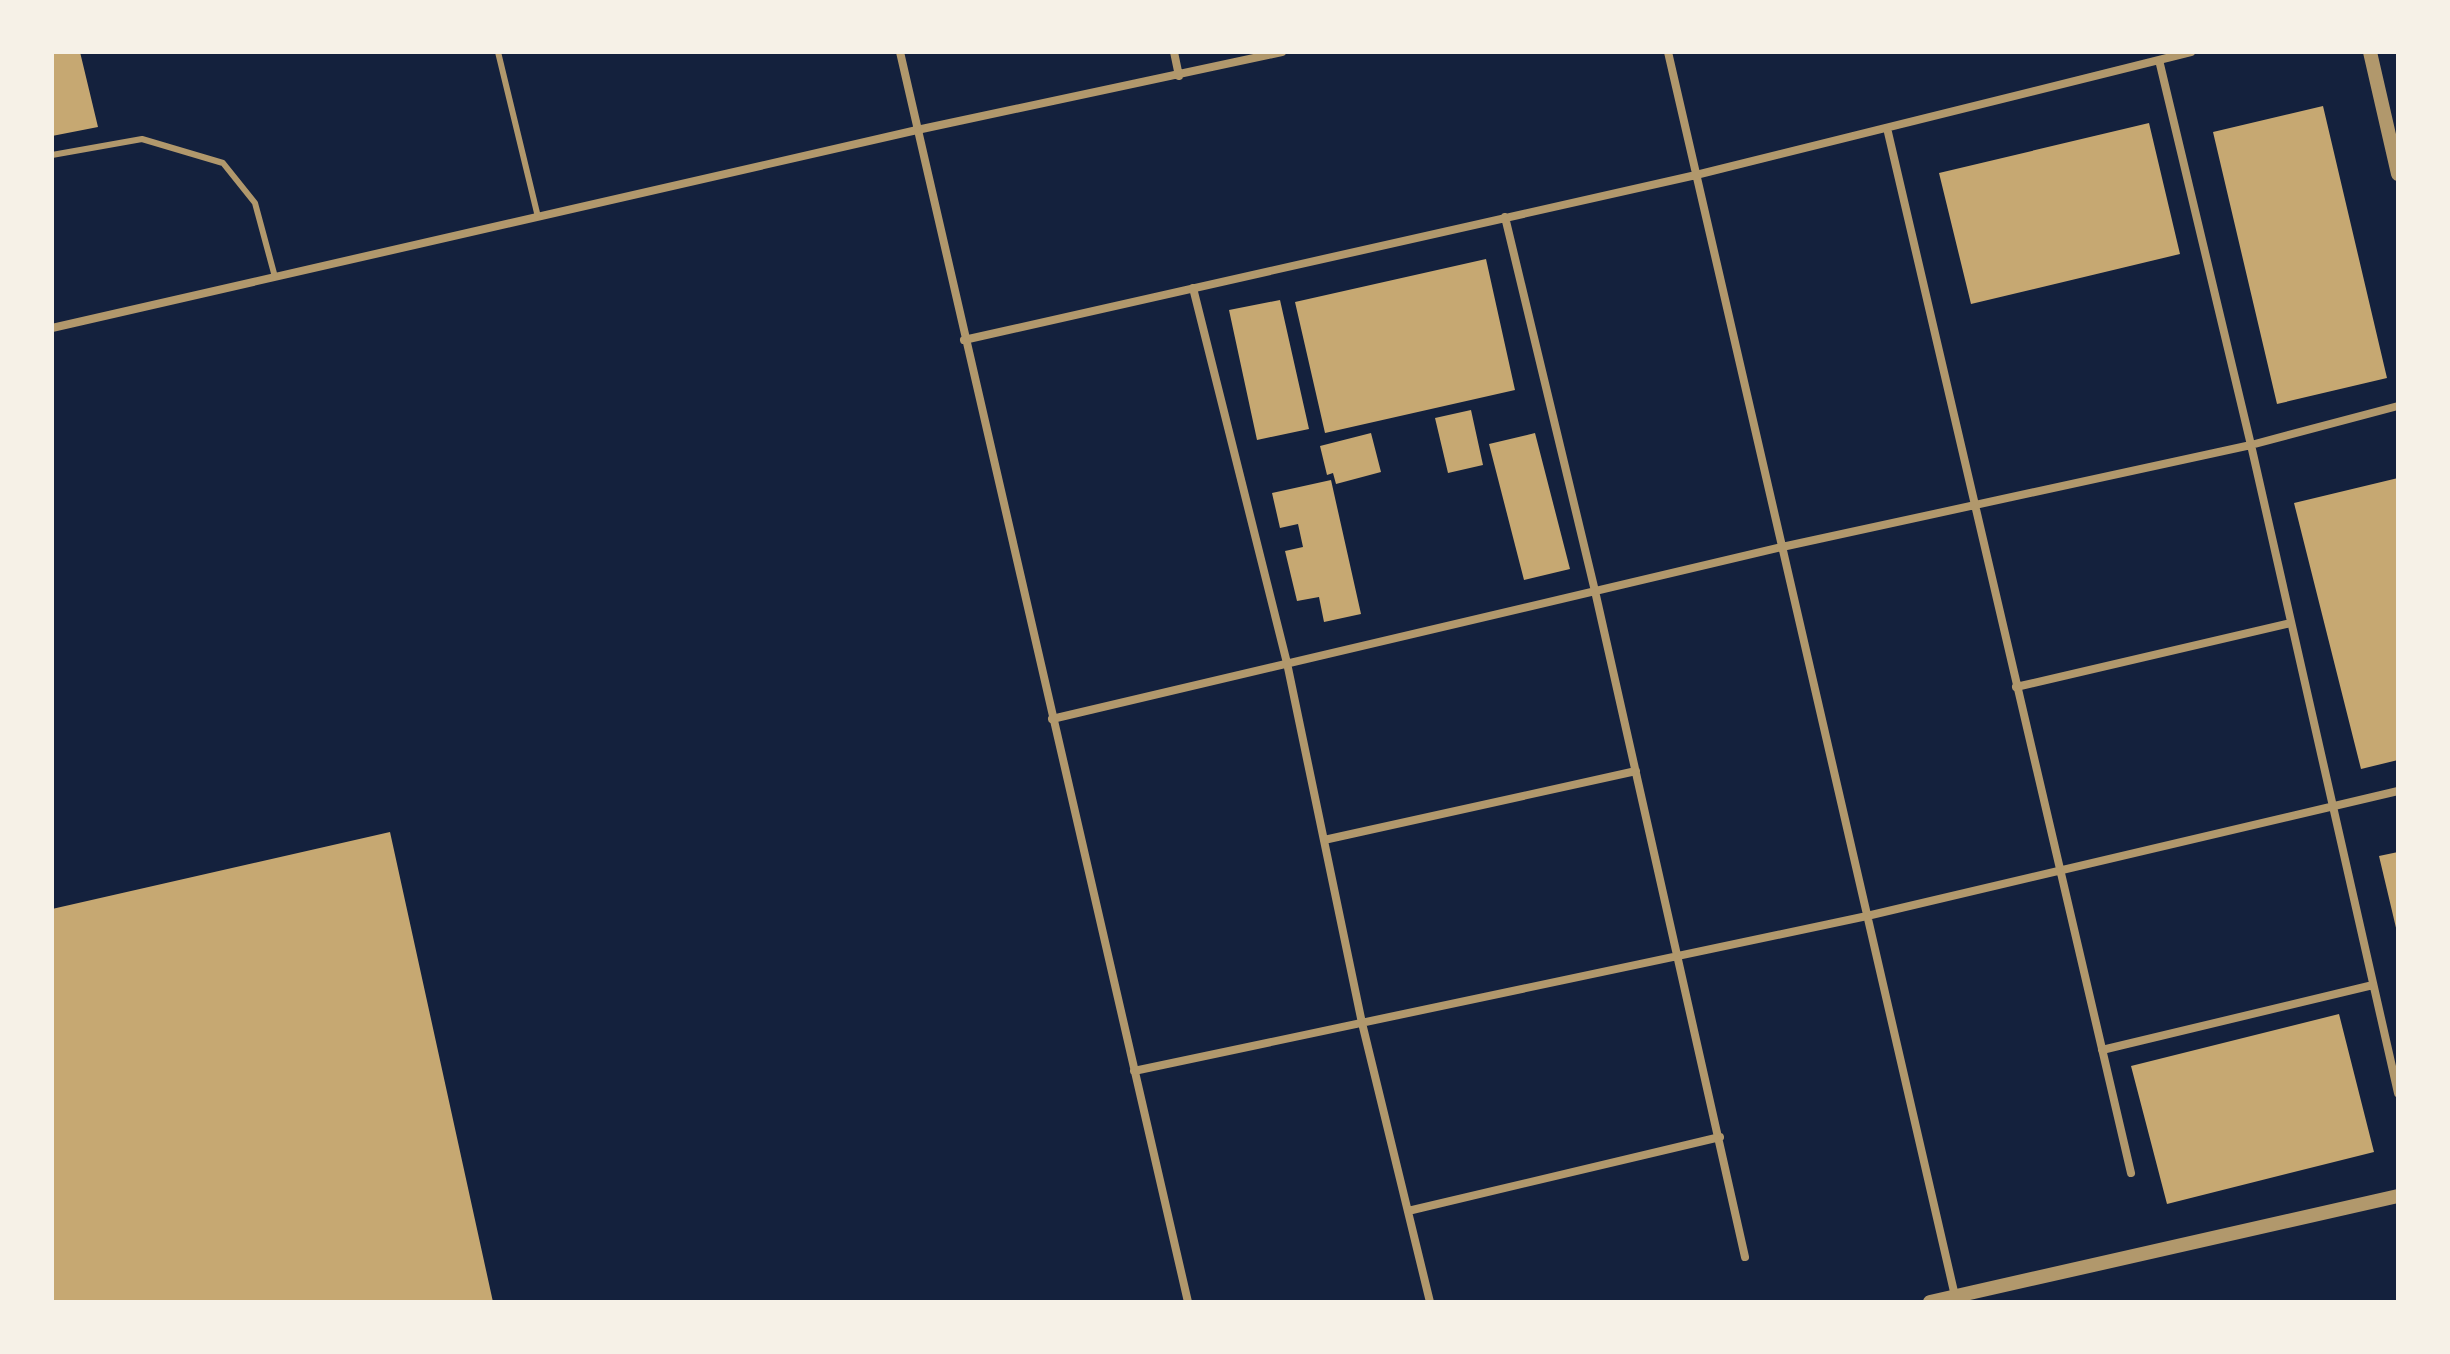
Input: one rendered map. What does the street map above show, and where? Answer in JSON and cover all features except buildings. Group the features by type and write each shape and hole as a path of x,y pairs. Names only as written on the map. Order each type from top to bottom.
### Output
{"street":[{"path":"900,52 1188,1302"},
{"path":"1174,52 1179,76"},
{"path":"52,328 917,130 1282,52"},
{"path":"1668,52 1955,1296"},
{"path":"964,340 1696,175 2191,52"},
{"path":"2370,52 2398,174"},
{"path":"2159,60 2251,445 2398,1093"},
{"path":"1887,128 2131,1173"},
{"path":"1505,217 1595,591 1745,1257"},
{"path":"1193,288 1287,663 1362,1023 1430,1302"},
{"path":"1052,719 1782,547 2251,445 2398,406"},
{"path":"2016,687 2291,623"},
{"path":"1324,840 1636,771"},
{"path":"1134,1071 1867,916 2398,791"},
{"path":"2102,1050 2373,985"},
{"path":"1408,1211 1720,1137"},
{"path":"1930,1302 2398,1196"}],"lane":[{"path":"498,52 538,217"},
{"path":"52,155 142,139 223,163 255,203 275,277"}]}
